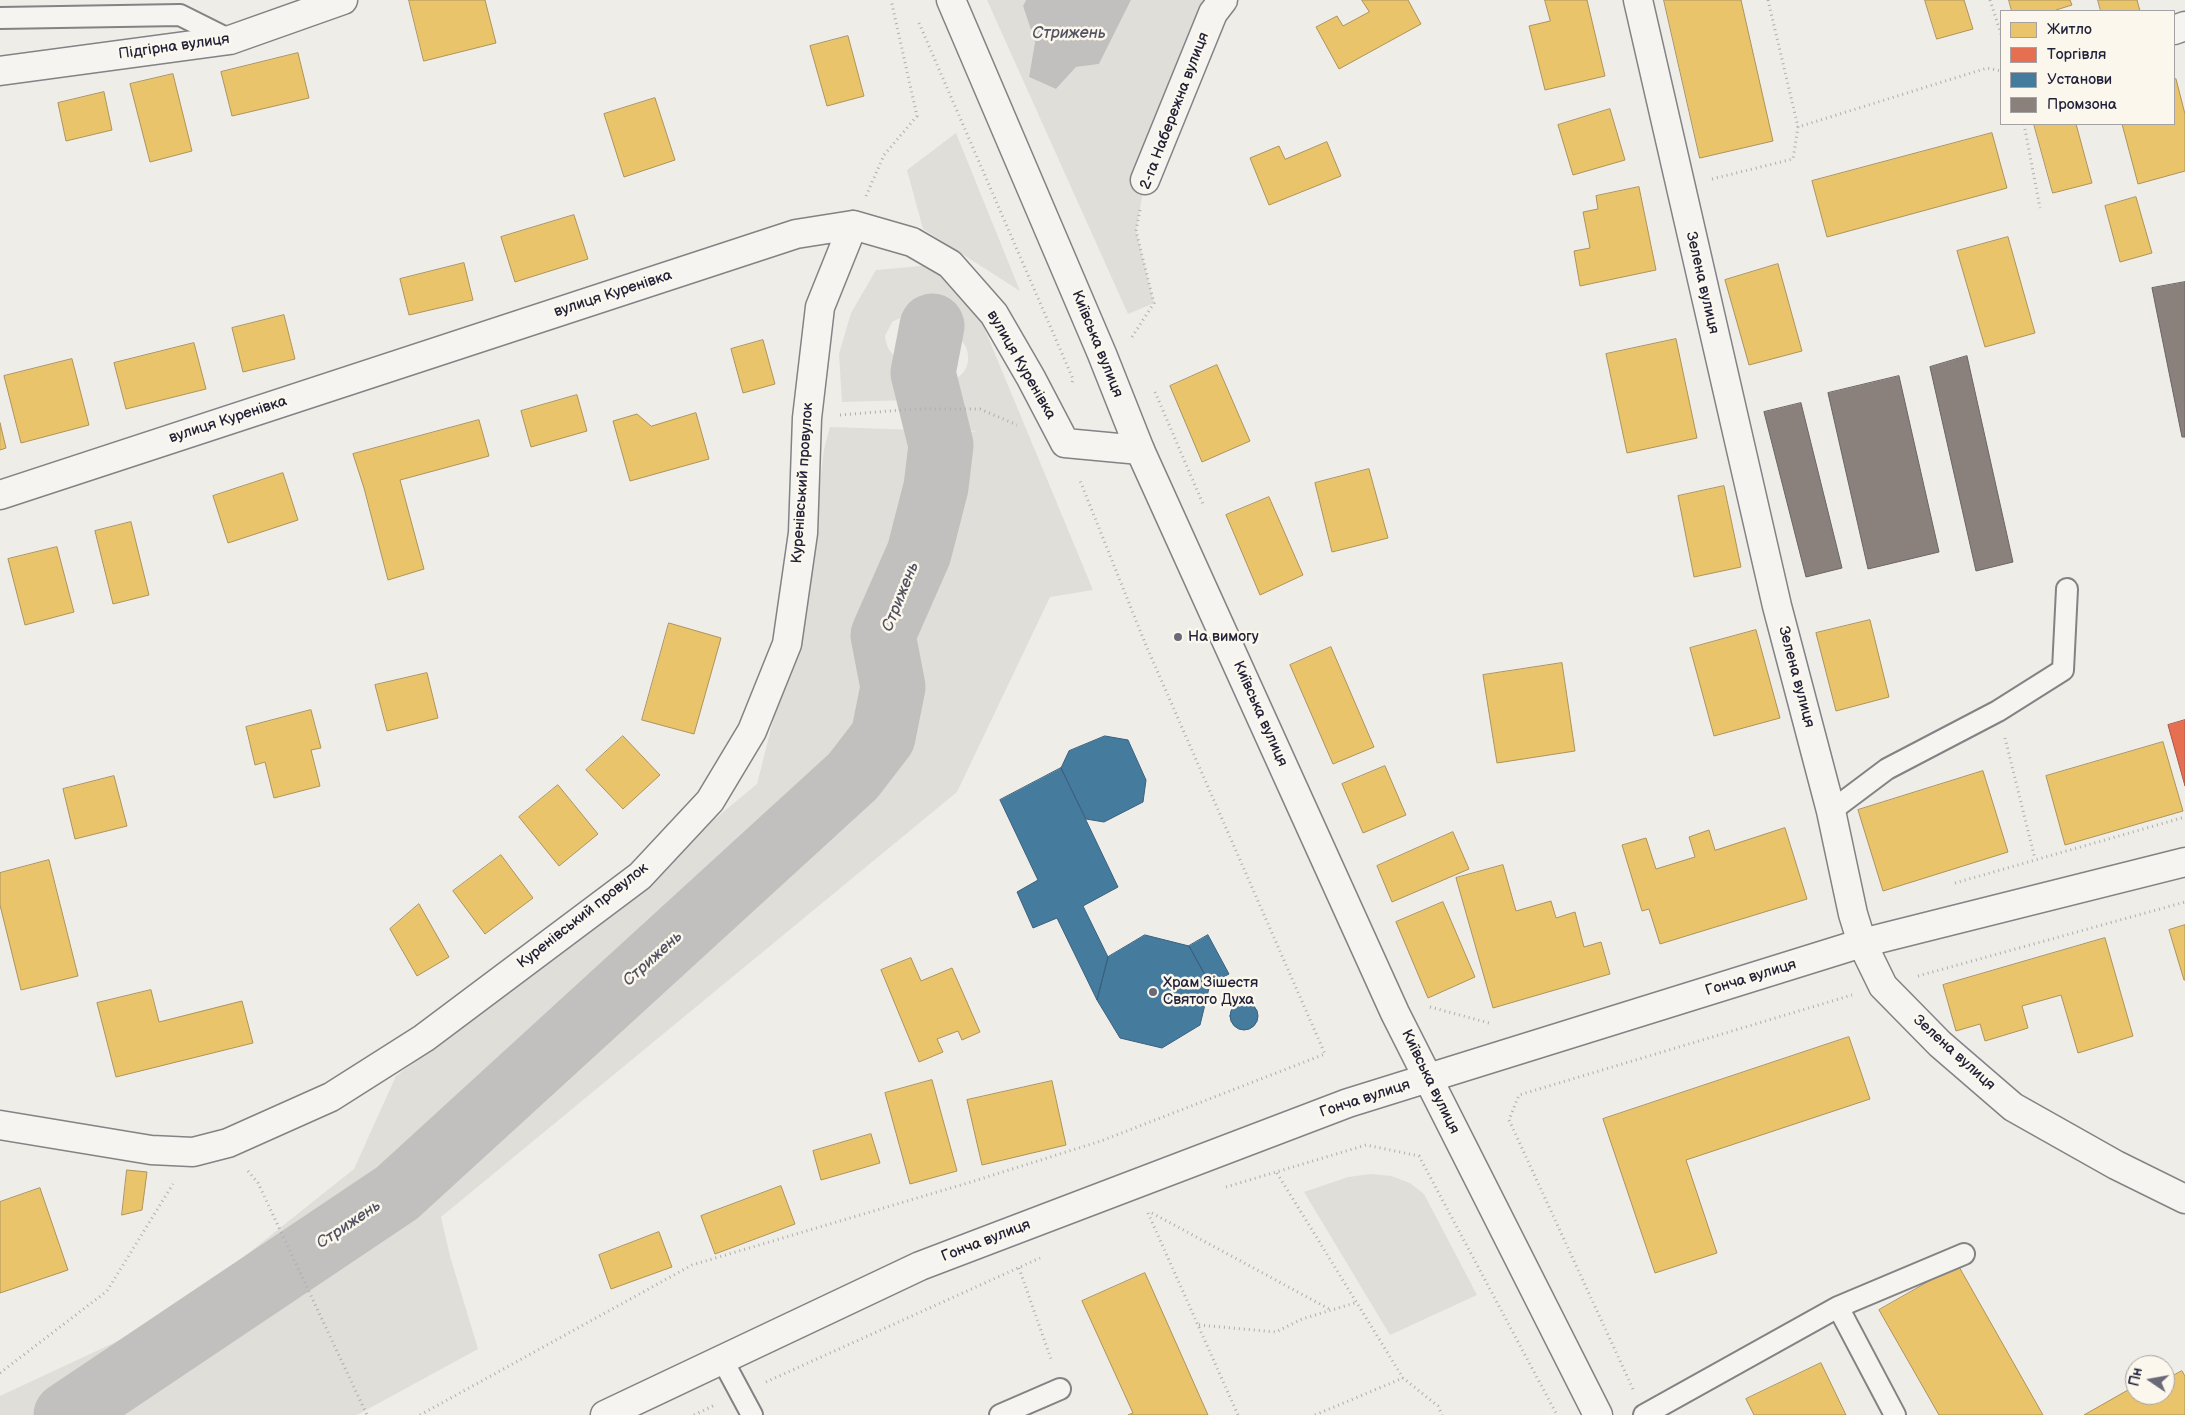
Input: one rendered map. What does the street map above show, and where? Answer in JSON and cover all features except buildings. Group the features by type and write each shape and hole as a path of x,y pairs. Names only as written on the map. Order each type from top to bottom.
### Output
{"street":[{"name":"Підгірна вулиця","path":"0,71 230,40 343,0"},
{"name":"Київська вулиця","path":"951,0 1102,354 1140,450 1395,1013 1598,1415"},
{"name":"2-га Набережна вулиця","path":"1145,180 1213,13 1223,0"},
{"name":"Зелена вулиця","path":"1638,0 1777,606 1831,811 1853,914 1862,943 1882,986 1940,1044 2013,1107 2116,1166 2185,1200"},
{"name":"Куренівський провулок","path":"0,1125 151,1150 193,1152 228,1143 330,1097 424,1038 640,876 710,801 752,731 787,644 803,533 807,418 820,307 853,225"},
{"name":"вулиця Куренівка","path":"0,495 796,234 853,225 912,242 950,264 994,314 1031,378 1065,443"},
{"path":"1065,443 1140,450"},
{"name":"Гонча вулиця","path":"605,1415 920,1266 1348,1103 1862,943 2185,862"}],"lane":[{"path":"0,18 180,15 230,40"},
{"path":"1831,811 1887,769 1998,710 2064,670 2067,589"},
{"path":"1645,1415 1838,1307 1964,1254"},
{"path":"1838,1307 1895,1415"},
{"path":"722,1359 752,1415"},
{"path":"1000,1415 1060,1389"}],"path":[{"path":"853,225 884,155 917,116 891,0"},
{"path":"1680,186 1793,159 1798,127 1768,0"},
{"path":"1990,0 2000,31"},
{"path":"919,23 1073,379"},
{"path":"1798,127 1987,68 2000,71"},
{"path":"2024,125 2040,208"},
{"name":"2-га Набережна вулиця","path":"1136,346 1132,337 1154,303 1136,231 1145,180"},
{"path":"1151,383 1206,511"},
{"path":"807,418 914,409 980,409"},
{"path":"420,1415 692,1265 971,1182 1101,1141 1325,1054 1145,643 1065,443"},
{"path":"1998,710 2035,859"},
{"path":"1953,884 2185,817"},
{"path":"1645,1415 1509,1120 1519,1095 1882,986 2185,902"},
{"path":"1427,1006 1487,1023 1496,1020"},
{"path":"1221,1189 1366,1145 1419,1156 1557,1415"},
{"path":"0,1374 106,1291 193,1152"},
{"path":"1277,1172 1404,1378 1438,1406 1442,1415"},
{"path":"258,1183 367,1415"},
{"path":"1147,1210 1156,1208"},
{"path":"1147,1210 1331,1310"},
{"path":"1147,1210 1238,1415"},
{"path":"694,1415 1044,1256"},
{"path":"1019,1268 1060,1389"},
{"path":"1199,1325 1276,1332 1302,1319 1358,1302"},
{"path":"1315,1415 1404,1378"}],"shaded area":[{"path":"987,0 1026,0 1023,6 1035,42 1029,77 1056,89 1076,67 1099,64 1131,0 1220,0 1145,180 1136,231 1154,303 1128,314"},
{"path":"956,133 1020,291 923,229 907,170"},
{"path":"932,265 973,301 1093,590 1050,597 957,792 441,1217 450,1256 478,1349 357,1415 0,1415 0,1396 167,1318 354,1169 396,1076 482,1012 757,784 809,578 824,449 830,427 979,432 937,426 935,379 950,380 960,376 968,362 968,356 962,341 919,319 901,318 892,322 885,336 886,343 891,352 915,368 910,400 842,402 839,354 851,313 876,270"},
{"path":"1371,1174 1391,1176 1410,1183 1424,1194 1477,1295 1390,1335 1304,1192 1348,1177"}],"water":[{"name":"Стрижень","path":"1026,0 1131,0 1099,64 1076,67 1056,89 1029,77 1035,42 1023,6"}],"waterway":[{"name":"Стрижень","path":"66,1415 397,1193 853,776 883,737 893,687 883,635 919,553 936,487 941,445 923,373 932,326"}],"place":[{"name":"На вимогу","path":"1178,637"},
{"name":"Храм Зішестя Святого Духа","path":"1153,992"}]}
